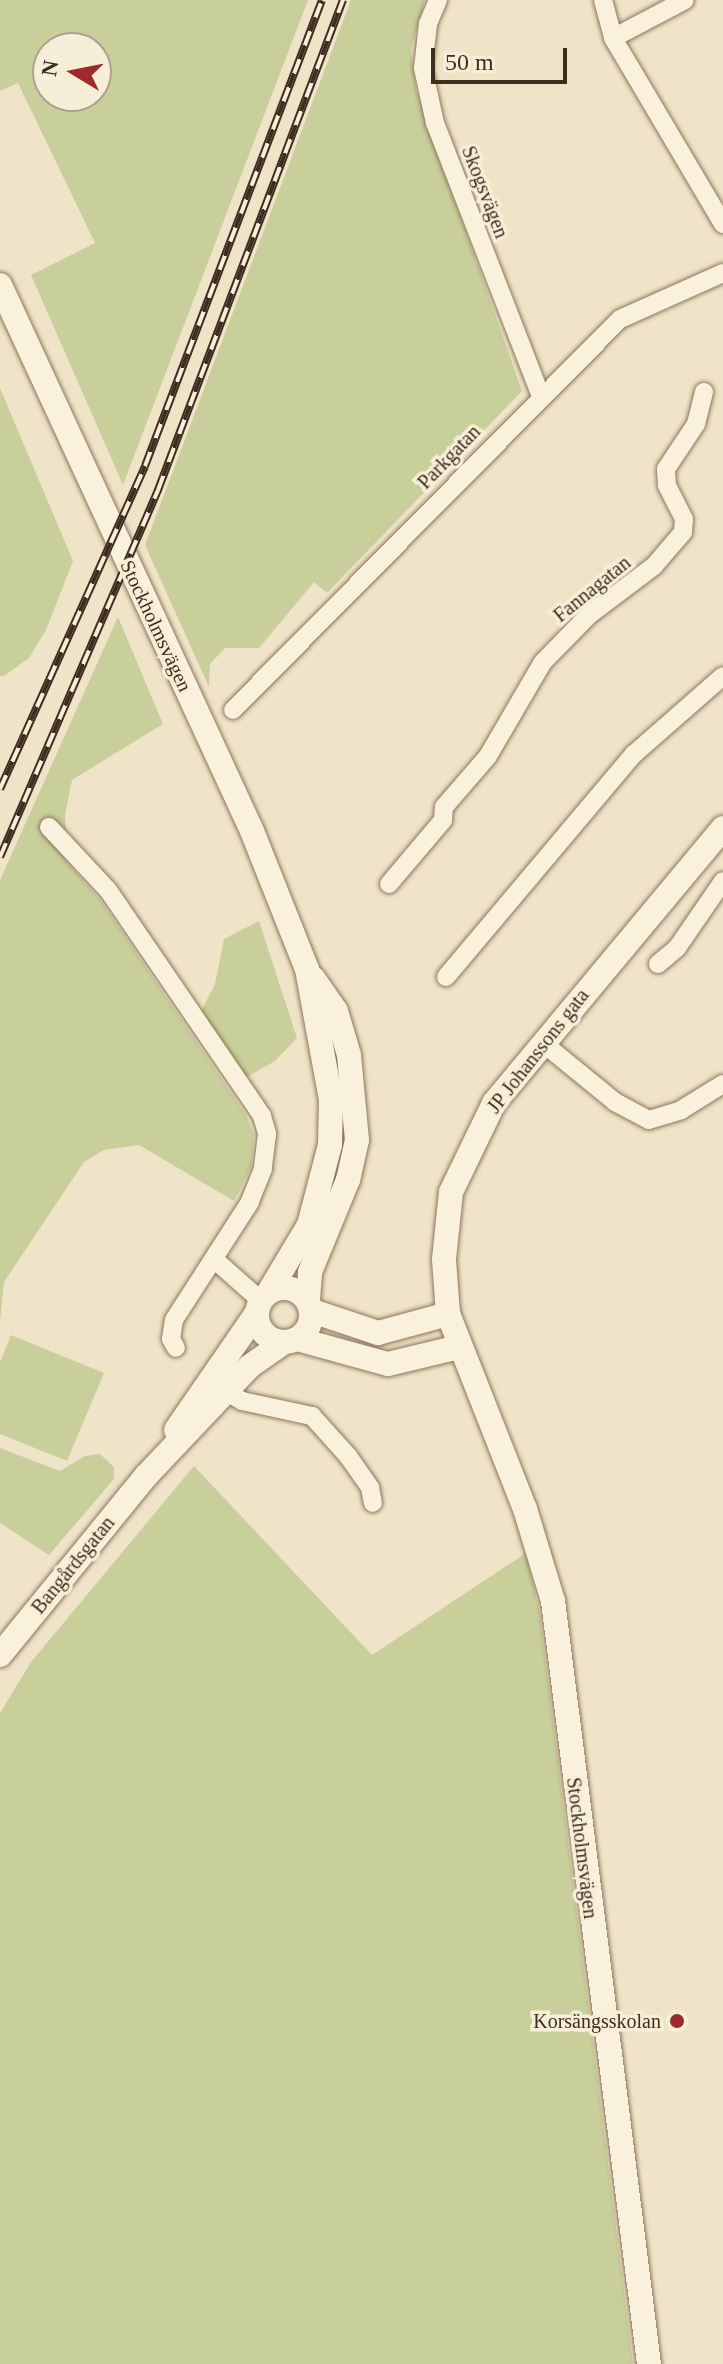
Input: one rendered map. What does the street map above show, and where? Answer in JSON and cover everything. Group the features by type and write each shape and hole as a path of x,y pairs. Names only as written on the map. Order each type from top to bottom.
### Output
{"main road":[{"name":"Stockholmsvägen","path":"0,285 252,831 307,969 331,1100 330,1145 309,1225 262,1301"},
{"name":"JP Johanssons gata","path":"448,1314 444,1259 451,1192 494,1103 723,828"},
{"name":"Stockholmsvägen","path":"307,969 336,1011 357,1108 348,1180 310,1272 310,1306"},
{"path":"448,1314 378,1333 310,1306 284,1287 262,1301 269,1339 388,1364 459,1347"},
{"name":"Bangårdsgatan","path":"146,1476 262,1301"},
{"path":"290,1341 308,1329 310,1306"},
{"name":"Stockholmsvägen","path":"448,1314 529,1520 553,1601 649,2364"},
{"name":"Bangårdsgatan","path":"0,1655 146,1476 250,1366 290,1341"}],"street":[{"name":"Skogsvägen","path":"438,0 428,24 423,68 435,123 540,394"},
{"path":"603,0 613,38 723,224"},
{"path":"613,38 685,0"},
{"name":"Parkgatan","path":"233,710 540,394 620,319 723,273"},
{"name":"Fannagatan","path":"389,884 443,820 444,807 488,756 543,662 589,615 654,566 683,532 684,519 667,485 666,469 696,424 704,392"},
{"path":"446,977 634,754 723,676"},
{"path":"49,827 108,890 262,1116 267,1134 263,1169 215,1260 174,1320 171,1339 176,1348"},
{"path":"658,964 677,948 723,881"},
{"path":"543,1043 615,1102 649,1120 681,1110 723,1084"},
{"path":"215,1260 262,1301"},
{"path":"226,1392 242,1401 312,1416 348,1456 370,1488 373,1503"}],"green space":[{"path":"0,0 308,0 123,485 31,275 95,243 18,83 0,91"},
{"path":"351,0 425,0 411,49 416,90 522,391 327,593 314,582 259,648 225,648 210,664 209,687 145,545"},
{"path":"0,388 73,561 46,630 29,658 4,676 0,676"},
{"path":"118,617 163,724 72,780 65,815 67,862 101,901 246,1115 254,1135 251,1168 234,1201 139,1145 104,1150 84,1162 4,1282 0,1321 0,880"},
{"path":"259,921 297,1038 275,1061 245,1078 201,1011 215,984 224,939"},
{"path":"11,1335 104,1373 67,1461 0,1434 0,1362"},
{"path":"0,1448 60,1471 85,1456 100,1454 114,1467 114,1479 49,1555 0,1523"},
{"path":"194,1466 372,1655 526,1553 539,1609 633,2364 0,2364 0,1713 31,1662"}],"railway":[{"path":"0,789 145,466 322,0"},
{"path":"0,857 158,490 343,0"}],"place":[{"name":"Korsängsskolan","path":"677,2021"}]}
